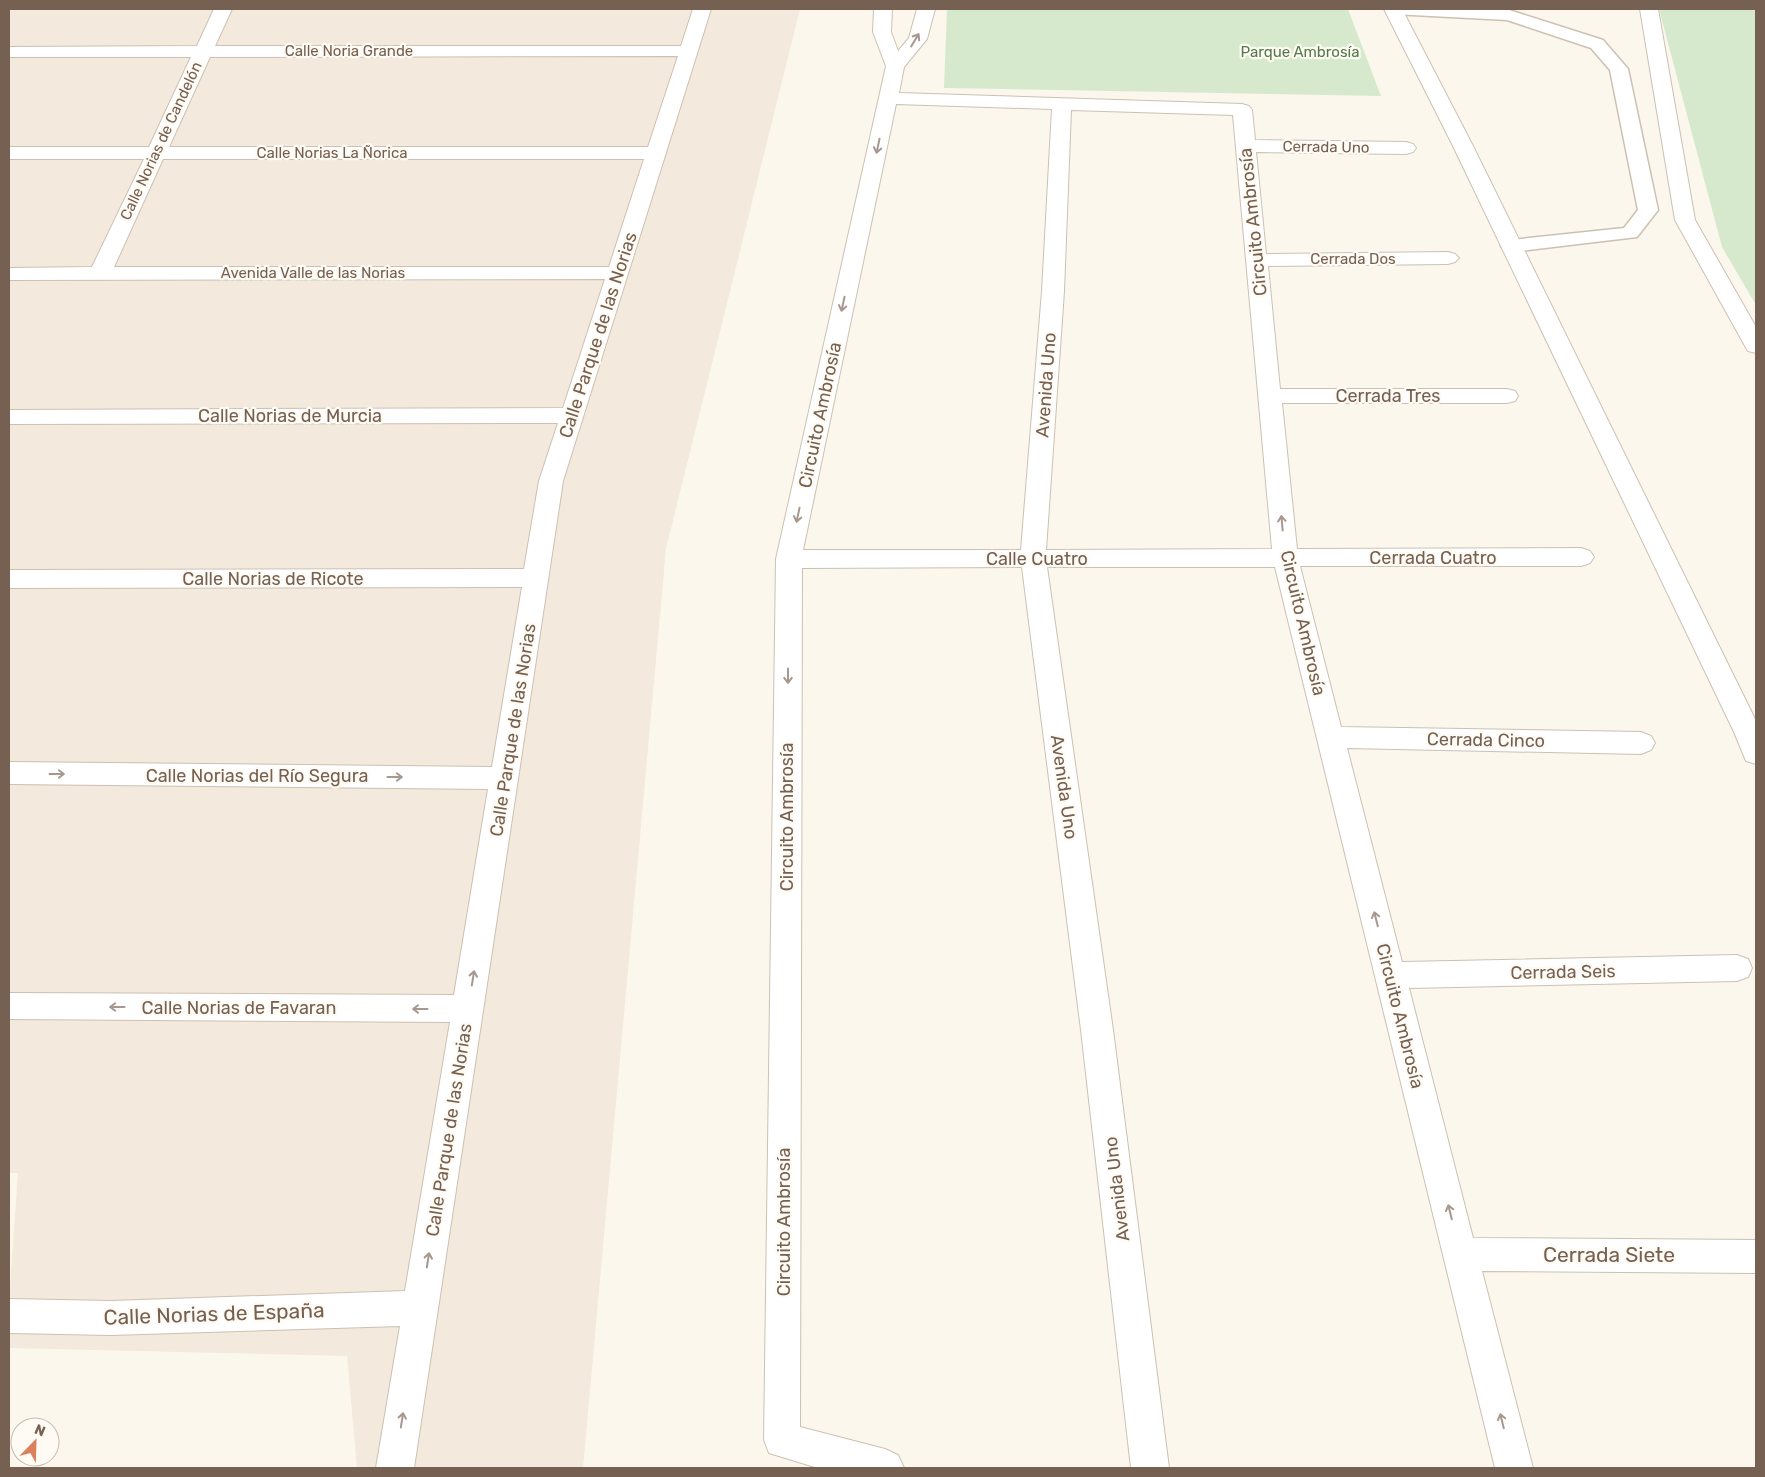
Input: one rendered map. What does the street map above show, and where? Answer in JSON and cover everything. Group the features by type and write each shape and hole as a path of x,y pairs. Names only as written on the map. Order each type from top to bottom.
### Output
{"street":[{"name":"Calle Norias de Candelón","path":"100,274 223,9"},
{"name":"Calle Parque de las Norias","path":"395,1468 551,481 702,9"},
{"path":"883,9 882,32 895,66"},
{"name":"Circuito Ambrosía","path":"885,1468 782,1440 788,559 895,66 918,38 926,9"},
{"path":"1393,9 1511,246 1748,732 1756,753"},
{"path":"1648,9 1685,220 1756,346"},
{"name":"Calle Noria Grande","path":"9,52 689,51"},
{"name":"Circuito Ambrosía","path":"888,98 1242,110 1285,558 1514,1468"},
{"name":"Avenida Uno","path":"1062,104 1053,291 1033,559 1097,1030 1150,1468"},
{"name":"Cerrada Uno","path":"1246,146 1406,148"},
{"name":"Calle Norias La Ñorica","path":"9,153 656,153"},
{"name":"Cerrada Dos","path":"1257,260 1448,258"},
{"name":"Avenida Valle de las Norias","path":"9,274 618,273"},
{"name":"Cerrada Tres","path":"1270,396 1507,396"},
{"name":"Calle Norias de Murcia","path":"10,420 572,415"},
{"name":"Cerrada Cuatro","path":"1285,558 1581,557"},
{"name":"Calle Cuatro","path":"788,559 1285,558"},
{"name":"Calle Norias de Ricote","path":"9,579 537,578"},
{"name":"Cerrada Cinco","path":"1330,737 1641,743"},
{"name":"Calle Norias del Río Segura","path":"9,773 505,778"},
{"name":"Cerrada Seis","path":"1390,975 1737,968"},
{"name":"Calle Norias de Favaran","path":"9,1006 468,1009"},
{"name":"Cerrada Siete","path":"1461,1254 1756,1256"},
{"name":"Calle Norias de España","path":"9,1316 111,1318 420,1308"}],"lane":[{"path":"1393,9 1509,15 1548,26 1597,44 1619,69 1648,210 1630,233 1511,246"}],"shaded area":[{"path":"9,9 800,9 666,549 583,1468 357,1468 347,1356 9,1348 9,1301 18,1173 9,1173"}],"green space":[{"name":"Parque Ambrosía","path":"947,9 1348,9 1381,96 944,88"},
{"path":"1659,9 1756,9 1756,305 1722,247"}]}
